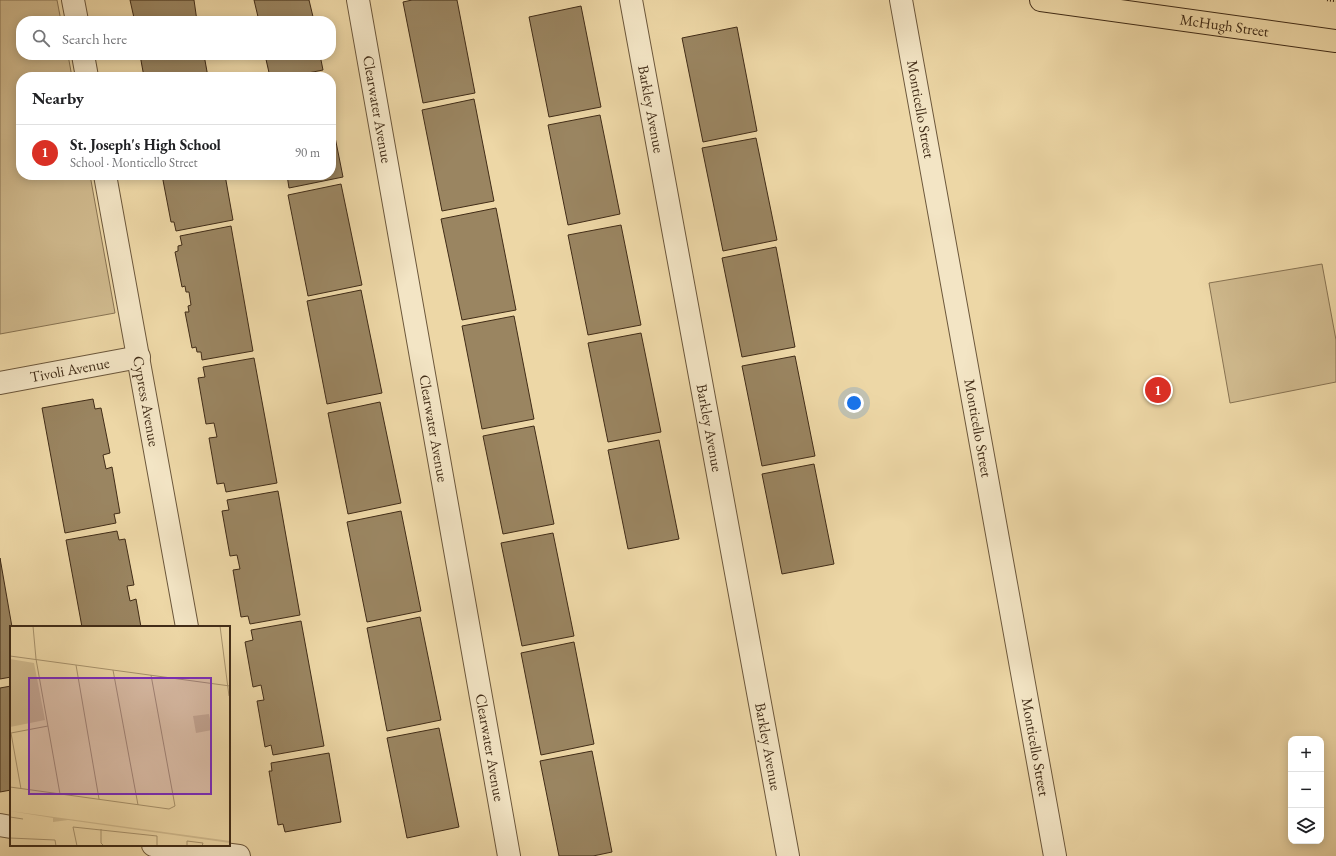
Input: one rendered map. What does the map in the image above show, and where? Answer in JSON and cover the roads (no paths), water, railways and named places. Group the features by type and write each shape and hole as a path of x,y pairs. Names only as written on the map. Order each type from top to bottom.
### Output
{"main road":[{"name":"McHugh Street","path":"1041,0 1336,41"}],"street":[{"path":"73,0 76,16"},
{"name":"Clearwater Avenue","path":"358,0 509,856"},
{"name":"Barkley Avenue","path":"631,0 788,856"},
{"name":"Monticello Street","path":"901,0 1055,856"},
{"path":"84,60 86,72"},
{"name":"Cypress Avenue","path":"106,180 187,626"},
{"name":"Tivoli Avenue","path":"0,383 139,357"},
{"path":"0,826 10,827"},
{"path":"164,846 231,852"}],"place":[{"name":"St. Joseph's High School","path":"1158,390"}]}
